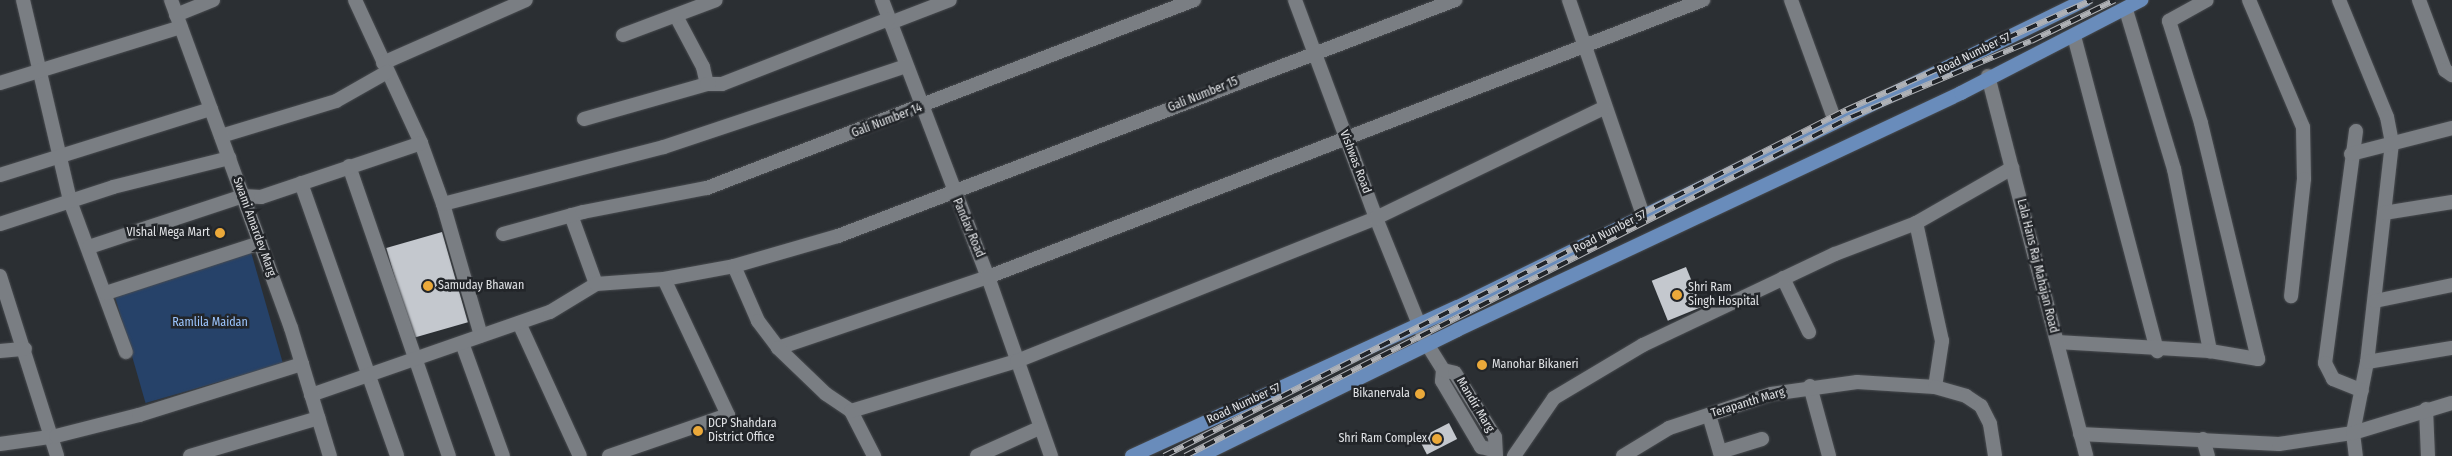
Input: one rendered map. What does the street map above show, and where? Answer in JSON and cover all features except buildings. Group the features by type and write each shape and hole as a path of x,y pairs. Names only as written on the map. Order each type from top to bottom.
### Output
{"main road":[{"name":"Road Number 57","path":"1132,456 1419,323 1458,308 1643,215 2085,0"},
{"name":"Road Number 57","path":"1200,456 1427,344 1952,98 1988,76 2074,36 2126,10 2141,0"}],"street":[{"path":"23,0 70,201 89,247 126,352"},
{"name":"Swami Amardev Marg","path":"171,0 260,243 302,364 330,456"},
{"path":"0,83 40,71 179,21 213,0"},
{"path":"355,0 421,143 443,204 481,336"},
{"path":"623,36 682,9 716,0"},
{"name":"Pandav Road","path":"882,0 953,194 988,278 1039,428 1051,456"},
{"path":"584,119 707,84 722,84 950,0"},
{"name":"Gali Number 14","path":"503,234 571,215 706,188 922,108 1194,0"},
{"name":"Vishwas Road","path":"1295,0 1345,139 1419,323"},
{"name":"Gali Number 15","path":"596,284 664,279 734,266 838,236 953,194 1314,51 1455,0"},
{"path":"1569,0 1586,44 1606,112 1643,215"},
{"path":"778,348 988,278 1702,0"},
{"path":"2057,342 2157,351 2210,351 2258,359 2201,124 2169,21 2207,0"},
{"path":"2249,0 2303,127 2304,179 2291,296"},
{"path":"2339,0 2387,117 2392,143 2367,362 2353,434 2356,456"},
{"path":"2418,0 2445,70 2452,74"},
{"path":"221,136 336,101 385,68 518,2"},
{"path":"1792,5 1835,122"},
{"path":"682,9 707,84"},
{"path":"2126,10 2174,169 2210,351"},
{"path":"2074,36 2157,351"},
{"path":"443,204 664,146 906,66"},
{"name":"Lala Hans Raj Mahajan Road","path":"1988,76 2086,456"},
{"path":"0,175 211,108"},
{"path":"851,410 1017,362 1376,218 1606,112"},
{"path":"2351,154 2452,128"},
{"path":"2356,131 2351,154 2325,363 2333,379 2362,391"},
{"path":"89,247 243,196 261,197 421,143"},
{"path":"0,224 70,201 229,158"},
{"path":"349,166 414,360 449,456"},
{"path":"1514,456 1554,398 1643,346 1783,278 1916,223 2012,168"},
{"path":"302,183 397,456"},
{"path":"2384,214 2452,202"},
{"path":"311,395 550,312 596,284 571,215"},
{"path":"1916,223 1942,341 1936,386 1981,406 1990,424 1995,456"},
{"path":"106,293 260,243"},
{"path":"734,266 758,320 778,348 826,394 851,410 874,456"},
{"path":"0,276 25,349 57,456"},
{"path":"1783,278 1809,332"},
{"path":"609,456 728,415 664,279"},
{"path":"2375,301 2452,285"},
{"path":"519,323 580,456"},
{"name":"Mandir Marg","path":"1419,323 1427,344 1443,370 1455,373 1494,437 1494,453"},
{"path":"462,343 503,456"},
{"path":"2367,362 2452,348"},
{"path":"0,351 25,349"},
{"path":"0,444 52,437 139,415 302,364"},
{"name":"Terapanth Marg","path":"1623,456 1668,428 1810,386 1857,382 1936,386"},
{"path":"1810,386 1828,456"},
{"path":"2080,434 2279,444 2353,434 2426,409 2452,403"},
{"path":"2426,409 2428,456"},
{"path":"1709,415 1721,454 1762,439"},
{"path":"190,456 318,418"},
{"path":"977,456 1039,428"},
{"path":"2203,439 2208,456"},
{"path":"1478,456 1494,453"}],"green space":[{"name":"Ramlila Maidan","path":"251,252 283,364 146,403 114,291"}],"railway":[{"path":"1164,456 1846,110 2092,0"},
{"path":"1185,456 1851,117 2031,41 2115,0"}],"place":[{"name":"VIshal Mega Mart","path":"220,233"},
{"name":"Samuday Bhawan","path":"428,286"},
{"name":"Shri Ram Singh Hospital","path":"1677,295"},
{"name":"Manohar Bikaneri","path":"1482,365"},
{"name":"Bikanervala","path":"1420,394"},
{"name":"DCP Shahdara District Office","path":"698,431"},
{"name":"Shri Ram Complex","path":"1437,439"}]}
